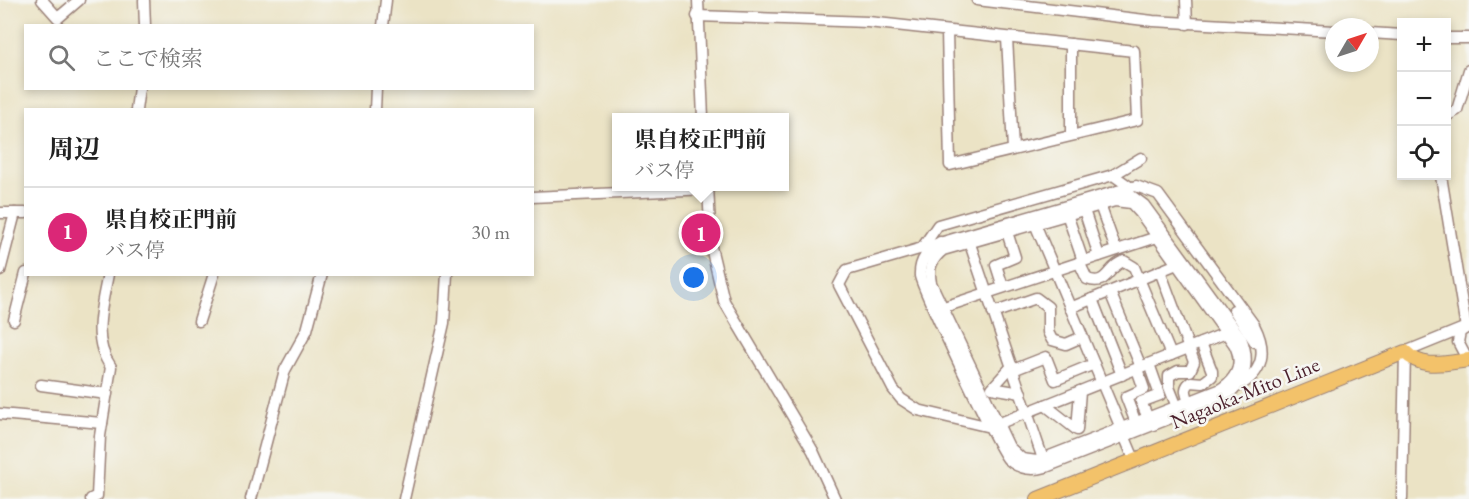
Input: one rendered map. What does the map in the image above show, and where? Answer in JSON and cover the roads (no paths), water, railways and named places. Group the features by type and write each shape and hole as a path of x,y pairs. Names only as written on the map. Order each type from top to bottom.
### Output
{"main road":[{"path":"1405,352 1413,361 1425,364 1468,360"},
{"name":"Nagaoka-Mito Line","path":"1038,499 1405,352"}],"street":[{"path":"42,0 58,18 79,0"},
{"path":"144,0 145,24"},
{"path":"383,24 386,0"},
{"path":"698,0 697,16 704,113"},
{"path":"977,0 1187,24 1325,31"},
{"path":"1186,0 1187,24"},
{"path":"697,16 868,22 1134,51 1137,120 950,165 947,31"},
{"path":"1379,34 1397,35"},
{"path":"1007,38 1013,150"},
{"path":"1451,38 1469,38"},
{"path":"1071,44 1071,135"},
{"path":"1451,113 1457,110 1469,70"},
{"path":"136,108 139,90"},
{"path":"375,108 376,90"},
{"path":"922,248 938,225 1113,175 1141,158"},
{"path":"940,242 924,257 920,275 939,308 1008,459 1030,471 1122,433 1224,397 1252,379 1259,367 1262,350 1260,337 1254,325 1158,195 1133,186 1113,175"},
{"path":"1442,180 1468,327"},
{"path":"939,308 931,283 930,265 943,250 968,239 1034,220 1133,186"},
{"path":"534,197 649,191"},
{"path":"708,191 711,247 724,301 813,451 836,499"},
{"path":"1111,193 1129,194 1138,199 1162,235 1241,338 1246,364 1237,387"},
{"path":"1122,433 1136,423 1219,390 1234,378 1239,361 1238,352 1226,333 1177,264 1162,235 1131,203 1115,201 1034,220 1007,232 940,242 847,270 838,285 893,389 901,399 918,410 994,425 1226,333"},
{"path":"1100,205 1116,250"},
{"path":"1084,210 1099,256"},
{"path":"0,213 20,213 2,255 0,271"},
{"path":"1067,214 1087,279 1095,282 1106,279 1112,267 1124,261 1134,267 1171,355"},
{"path":"1034,220 1134,459"},
{"path":"1003,287 996,264 1015,258 1007,232"},
{"path":"939,308 1162,235"},
{"path":"968,239 1045,463"},
{"path":"1070,308 1177,264"},
{"path":"1160,271 1194,367 1185,373 1173,372 1168,381 1177,406"},
{"path":"14,320 25,276"},
{"path":"91,499 97,496 102,423 111,367 103,355 99,341 100,315 108,276"},
{"path":"199,321 213,276"},
{"path":"251,499 285,370 307,330 321,276"},
{"path":"404,499 444,323 447,276"},
{"path":"1110,292 1142,367 1160,395 1142,402 1148,418"},
{"path":"993,313 1036,298 1048,307 1048,332 1052,340 1066,344 1082,337"},
{"path":"1092,299 1122,375"},
{"path":"1402,499 1405,352 1468,327"},
{"path":"1468,327 1460,332 1458,342 1468,360"},
{"path":"1189,402 1185,391 1186,386 1191,382 1203,383 1212,376 1212,370 1201,344"},
{"path":"1021,393 992,388 1012,368 1046,357 1056,380 1094,364"},
{"path":"1136,423 1126,397 1144,389 1142,367"},
{"path":"41,385 107,394"},
{"path":"1045,405 1077,430 1080,391"},
{"path":"0,414 102,423"}],"place":[{"name":"県自校正門前","path":"701,233"}]}
